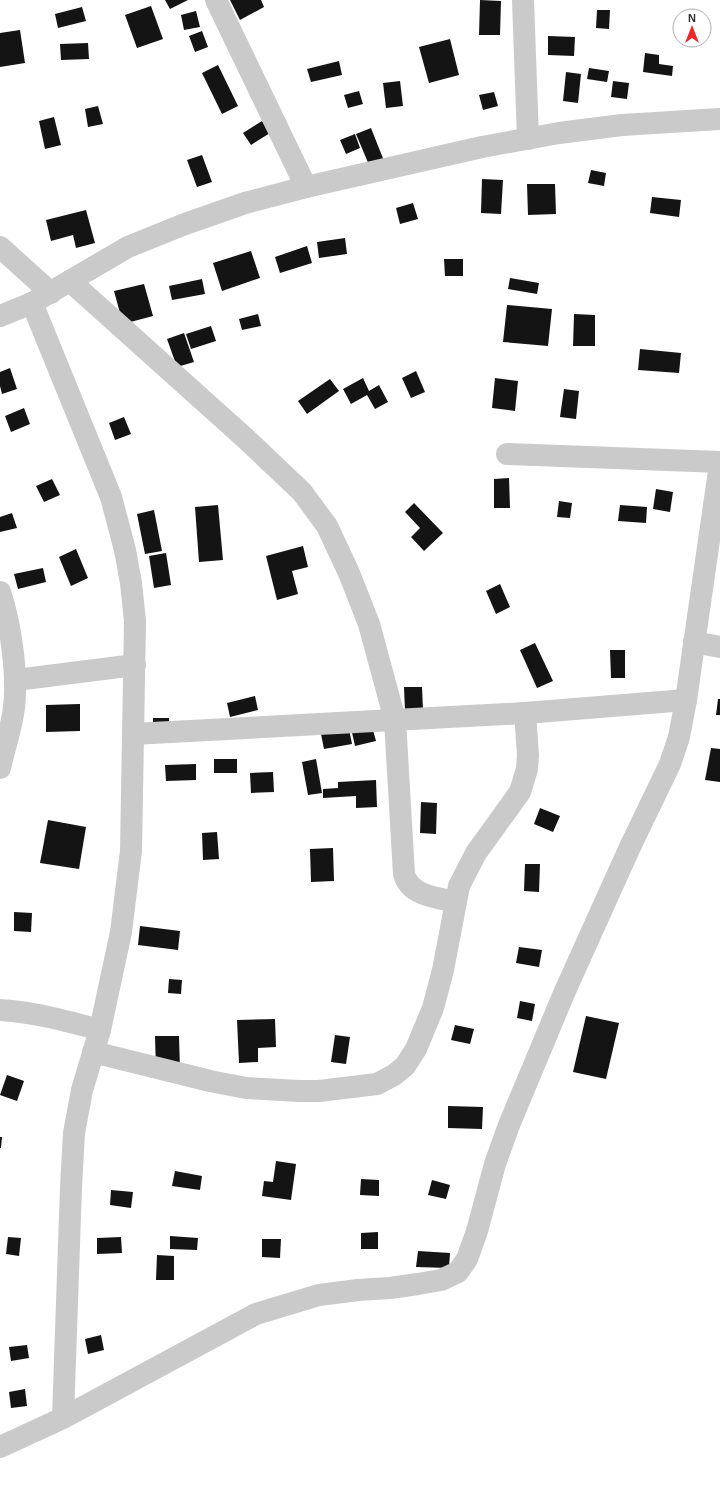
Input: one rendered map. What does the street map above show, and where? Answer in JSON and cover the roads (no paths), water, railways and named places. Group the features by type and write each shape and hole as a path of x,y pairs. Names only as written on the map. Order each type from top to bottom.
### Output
{"street":[{"path":"216,0 306,187"},
{"path":"523,0 528,139"},
{"path":"0,316 32,303 51,293 128,247 245,203 306,187 482,147 559,133 622,125 720,119"},
{"path":"0,247 51,293"},
{"path":"70,281 245,438 302,492 327,526 349,574 369,624 395,720 403,862 406,881 410,887 424,894 455,902"},
{"path":"32,303 111,497 125,550 131,583 135,621 130,858 121,932 100,1030 82,1090 74,1134 70,1203 63,1418"},
{"path":"0,1447 63,1418 256,1314 319,1295 390,1288 441,1280 458,1272 467,1259 508,1125 568,984 630,847 670,764 679,737 686,700 720,463 507,454"},
{"path":"0,592 9,632 16,680 13,714 0,768"},
{"path":"694,642 720,647"},
{"path":"16,680 134,665"},
{"path":"133,734 525,713 686,700"},
{"path":"93,1052 210,1082 246,1088 319,1091 377,1084 394,1075 405,1066 416,1049 433,1008 443,970 459,886 476,853 513,803 523,785 527,769 528,755 525,713"},
{"path":"0,1010 17,1011 46,1016 100,1030"}]}
